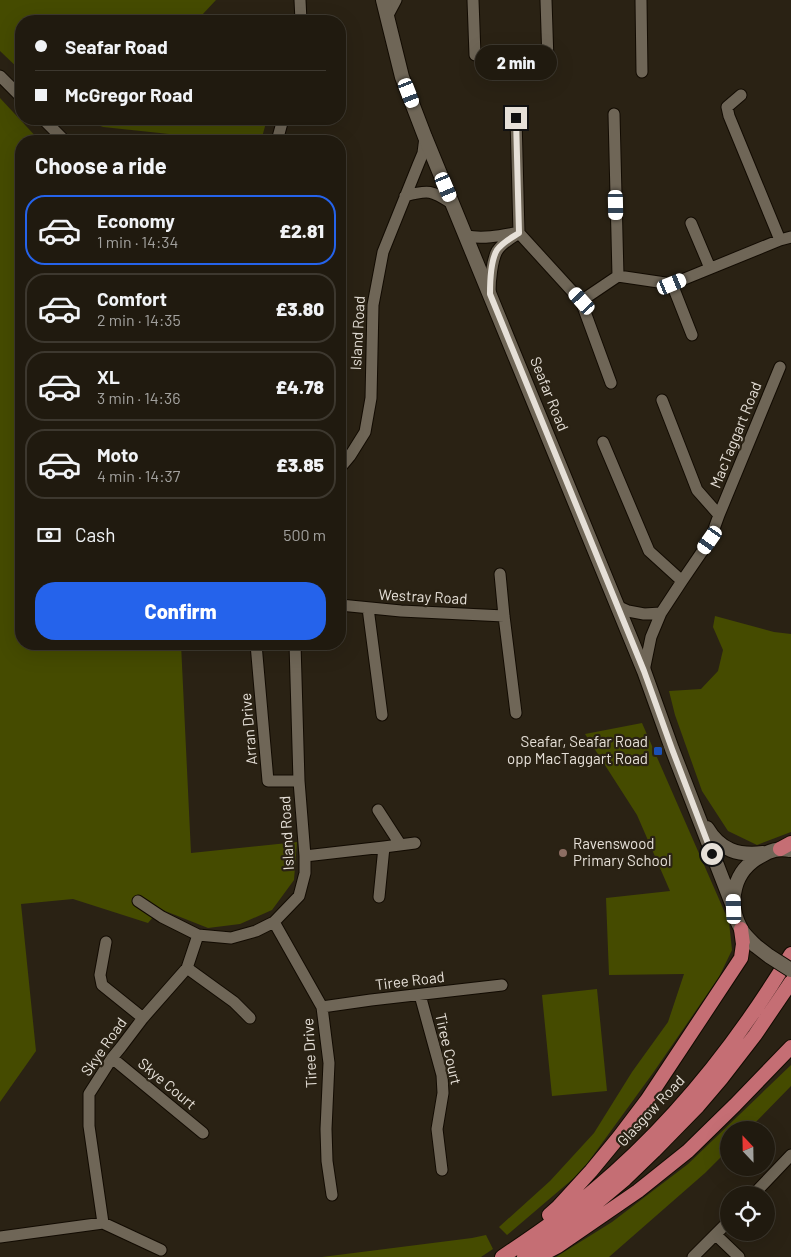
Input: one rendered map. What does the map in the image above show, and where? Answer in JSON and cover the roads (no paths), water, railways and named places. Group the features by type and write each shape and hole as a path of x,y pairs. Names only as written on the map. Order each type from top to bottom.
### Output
{"main road":[{"path":"501,1257 558,1208 591,1171 647,1100 741,958 743,944 741,929"},
{"name":"Glasgow Road","path":"501,1257 553,1222 594,1190 633,1155 684,1102 730,1046 768,992 791,954"},
{"name":"Glasgow Road","path":"524,1257 572,1224 654,1152 721,1079 755,1035 791,982"},
{"path":"537,1257 558,1246 638,1191 688,1151 735,1106 791,1047"}],"street":[{"path":"300,0 301,15"},
{"name":"Seafar Road","path":"383,0 402,77 425,137 644,671 741,929"},
{"path":"386,17 396,0"},
{"path":"473,0 475,55"},
{"path":"546,0 548,61"},
{"path":"641,0 642,72"},
{"path":"0,76 15,91"},
{"path":"582,301 618,276 672,284 786,238 727,107 740,95"},
{"path":"614,114 618,276"},
{"path":"516,118 519,233 582,301 611,383"},
{"path":"49,125 59,135"},
{"name":"Island Road","path":"346,461 365,432 371,398 372,305 382,252 423,153 425,137"},
{"path":"405,196 428,191 441,196 453,204"},
{"path":"691,223 710,268"},
{"path":"466,236 478,238 498,237 519,233"},
{"path":"490,294 490,279 496,252 505,242 519,233"},
{"path":"672,284 692,335"},
{"name":"MacTaggart Road","path":"644,671 650,637 661,613 710,540 780,367"},
{"name":"MacTaggart Road","path":"662,400 698,490 719,515"},
{"path":"603,442 649,551 682,581"},
{"path":"500,574 516,713"},
{"name":"Westray Road","path":"346,606 402,611 504,616"},
{"path":"617,606 628,611 644,614 661,613"},
{"path":"368,608 382,715"},
{"name":"Arran Drive","path":"257,650 268,781 299,781"},
{"name":"Island Road","path":"138,901 162,917 198,935 231,938 256,931 274,922 299,896 305,873 305,856 299,781 295,650"},
{"name":"Seafar Road","path":"691,799 710,832 728,849 739,854 766,853"},
{"path":"378,810 400,844"},
{"path":"305,856 415,842"},
{"path":"379,897 384,847"},
{"path":"734,909 734,894 739,875 746,866 766,853 787,847"},
{"name":"Tiree Drive","path":"274,922 322,1007 329,1063 326,1129 327,1161 332,1195"},
{"path":"741,929 756,946 791,970"},
{"name":"Skye Road","path":"103,1223 90,1126 89,1094 112,1058 143,1018 187,968 198,935"},
{"path":"106,942 100,975 102,985 143,1018"},
{"path":"187,968 234,1002 250,1018"},
{"name":"Tiree Road","path":"322,1007 502,985"},
{"name":"Tiree Court","path":"420,995 442,1075 443,1094 437,1129 442,1170"},
{"name":"Skye Court","path":"112,1058 203,1132"},
{"path":"762,1186 791,1155"},
{"path":"0,1237 103,1223 161,1250"},
{"path":"693,1257 720,1231"},
{"path":"716,1235 739,1257"}],"place":[{"name":"Seafar, Seafar Road opp MacTaggart Road","path":"658,751"},
{"name":"Ravenswood Primary School","path":"563,853"}]}
